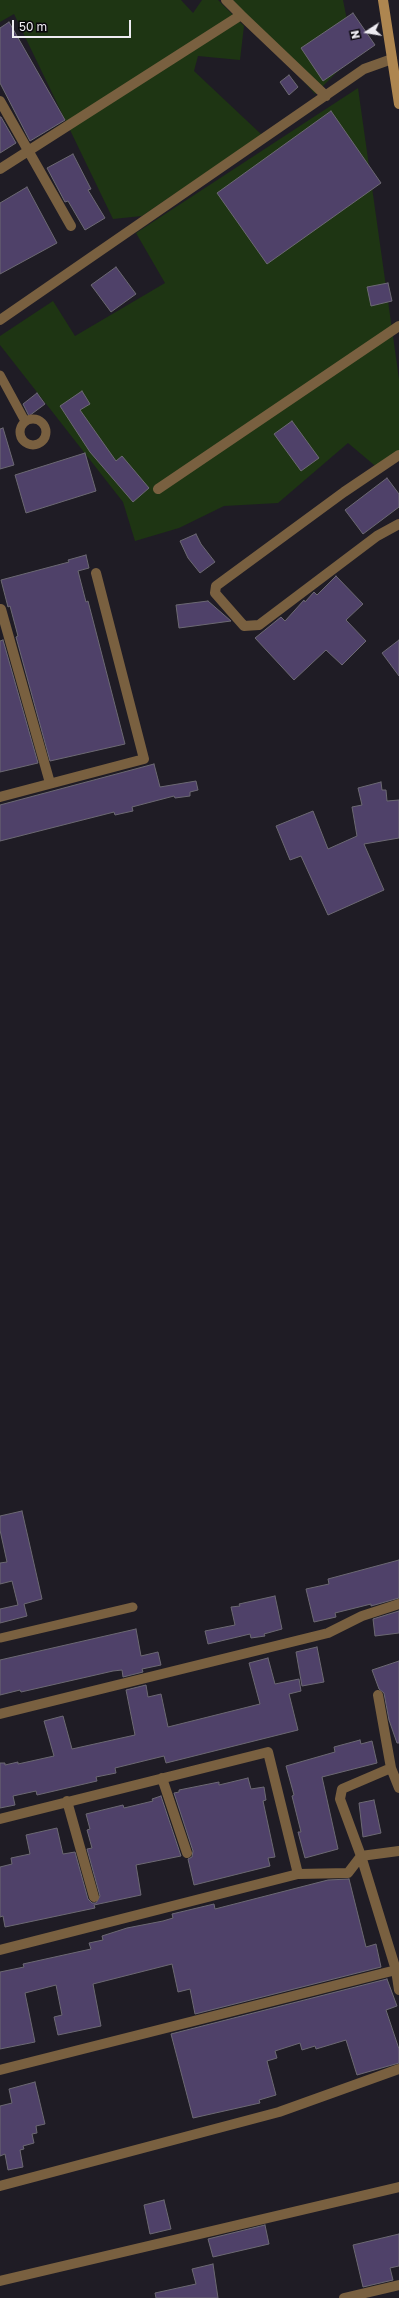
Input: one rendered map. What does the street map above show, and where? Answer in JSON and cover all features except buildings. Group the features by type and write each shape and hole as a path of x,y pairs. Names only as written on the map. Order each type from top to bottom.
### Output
{"main road":[{"path":"383,0 399,104"}],"street":[{"path":"226,0 326,96"},
{"path":"0,169 241,15"},
{"path":"0,320 364,69 392,59"},
{"path":"0,101 71,226"},
{"path":"158,489 399,326"},
{"path":"399,455 344,492 216,586 215,593 244,626 259,625 377,536 399,524"},
{"path":"0,797 144,759 96,573"},
{"path":"1,609 50,783"},
{"path":"0,1714 328,1633 362,1616 399,1604"},
{"path":"378,1695 391,1768 399,1788"},
{"path":"0,1819 268,1752 298,1874"},
{"path":"391,1768 342,1789 340,1799 361,1856 396,1970 399,1990"},
{"path":"162,1778 187,1853"},
{"path":"67,1802 94,1897"},
{"path":"0,1950 298,1874 348,1873 361,1856 399,1851"},
{"path":"0,2070 396,1970"},
{"path":"0,2186 279,2112 399,2069"},
{"path":"0,2281 399,2187"},
{"path":"344,2298 399,2285"}],"lane":[{"path":"0,375 25,421"},
{"path":"0,1638 133,1606"}],"green space":[{"path":"0,0 181,0 193,13 202,0 218,0 244,26 240,60 198,56 194,71 262,135 142,216 113,219 14,14 0,22"},
{"path":"233,0 343,0 354,55 315,94"},
{"path":"358,88 399,379 399,453 380,470 348,443 278,503 224,506 179,528 135,541 123,502 0,345 0,336 53,301 75,336 165,283 136,233"}]}
